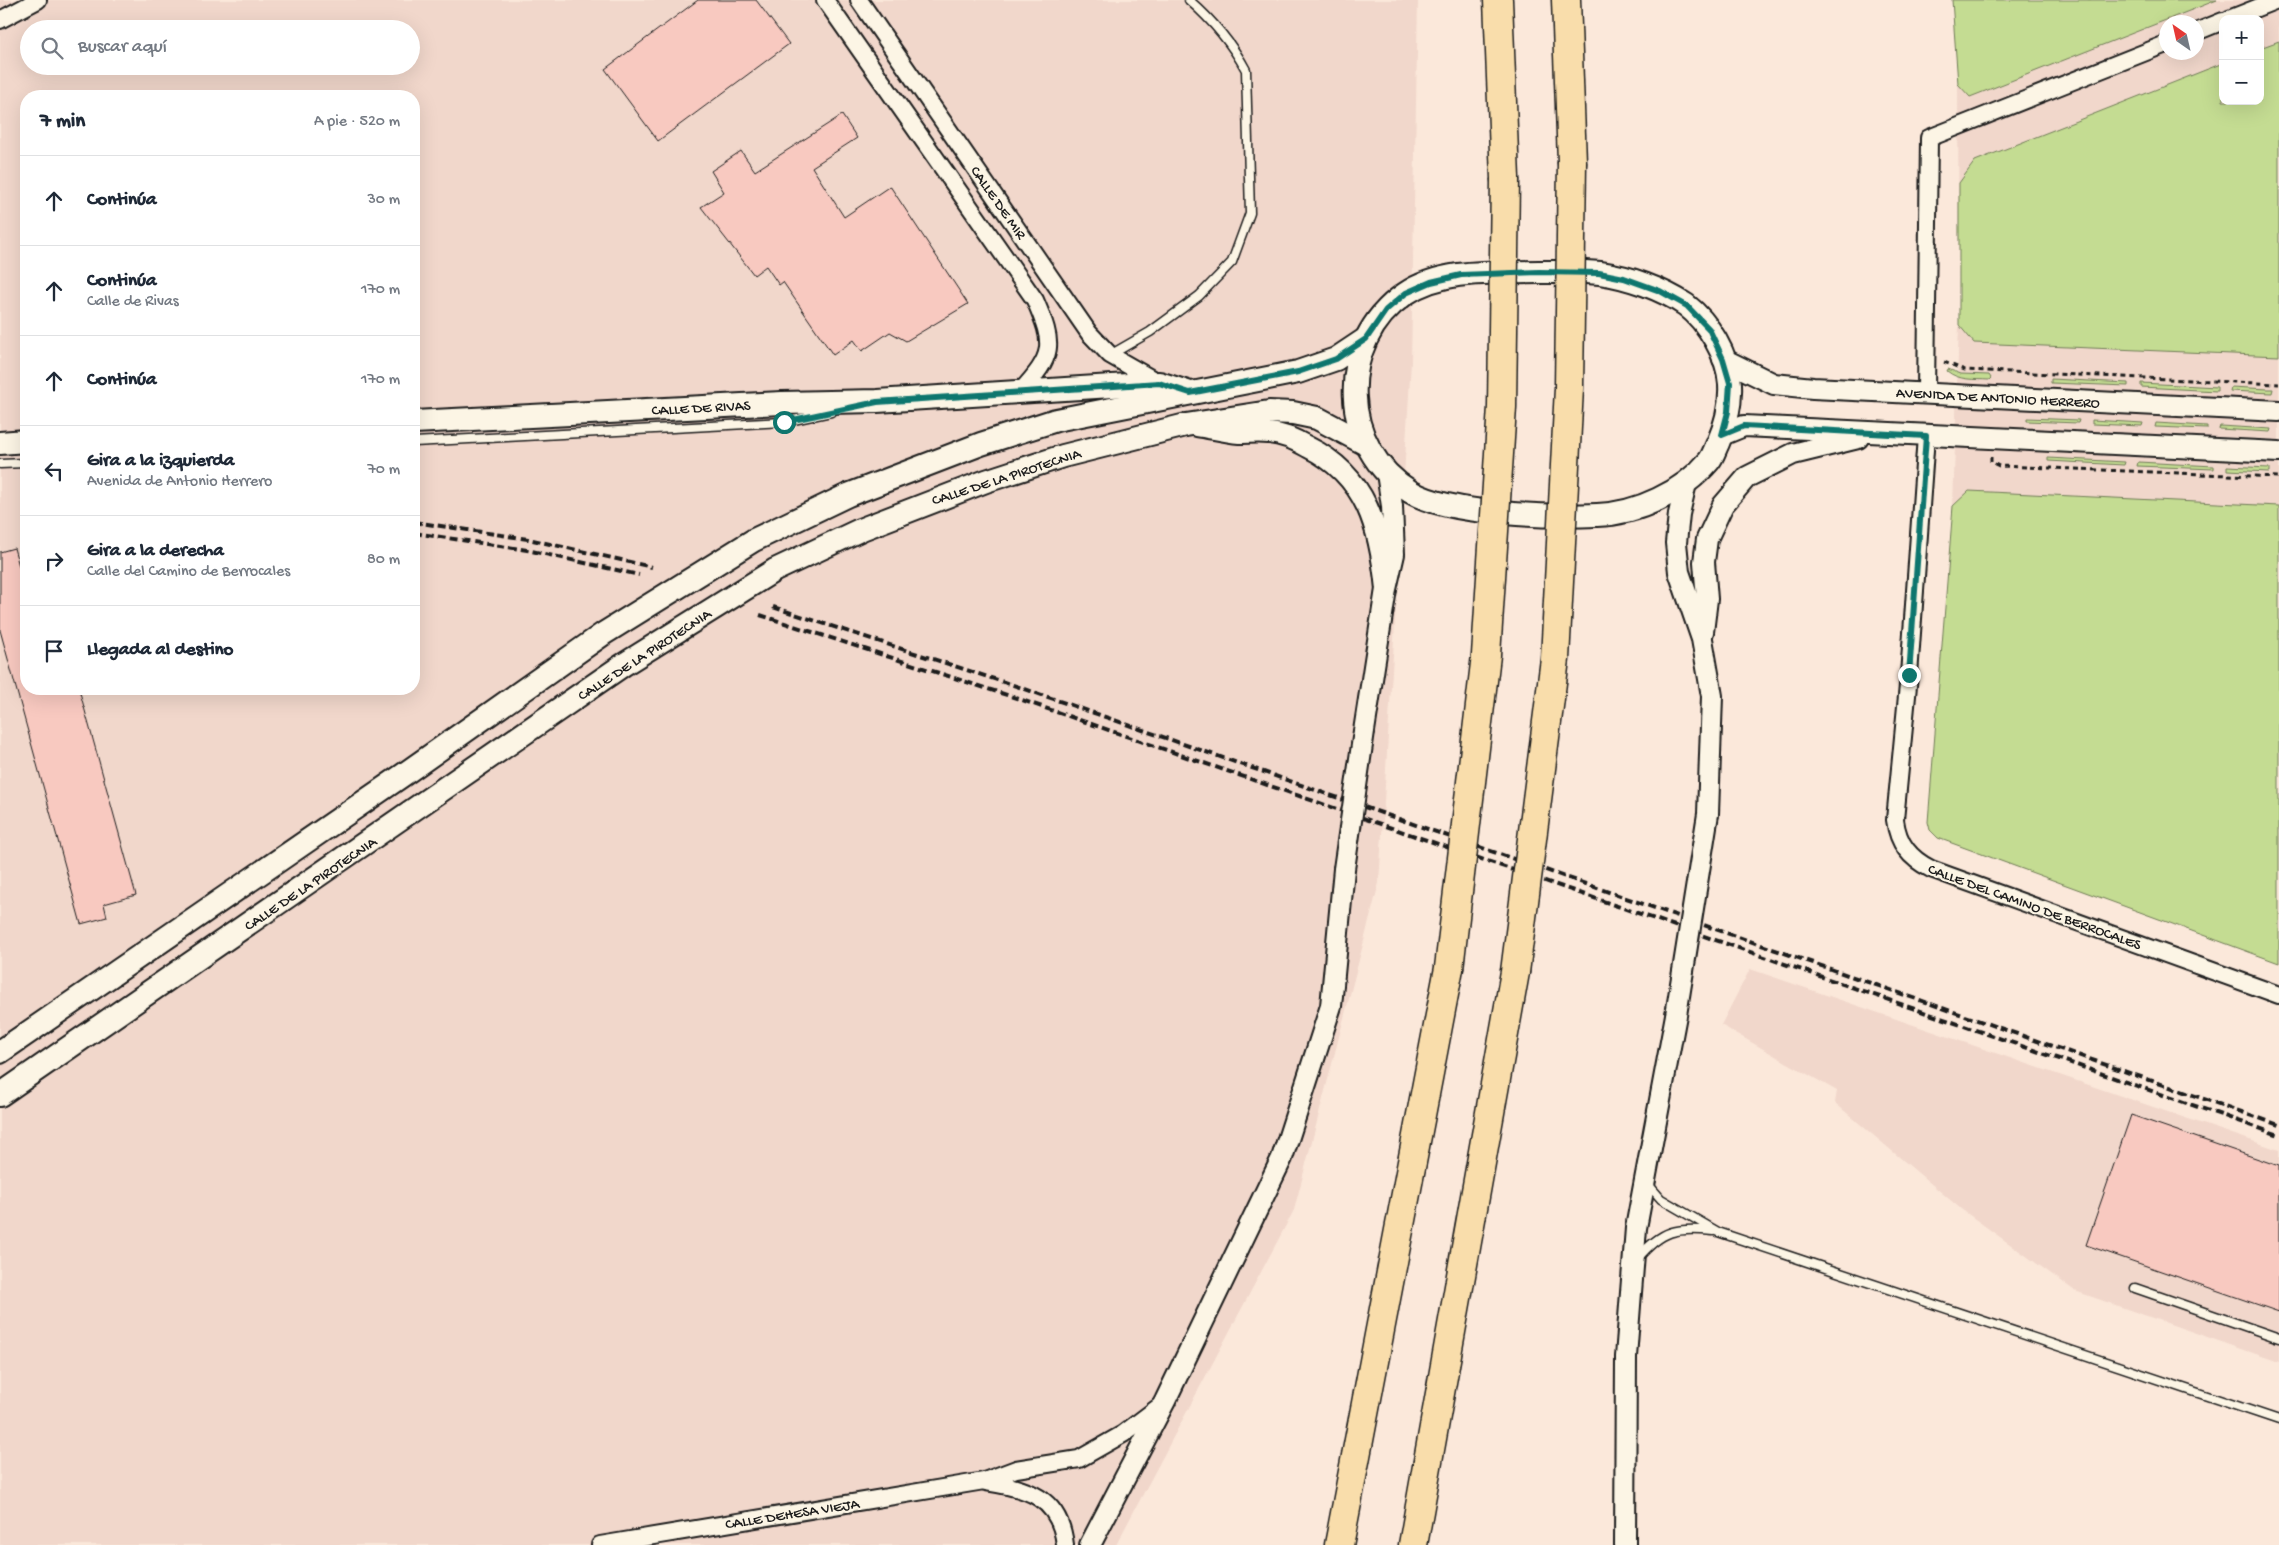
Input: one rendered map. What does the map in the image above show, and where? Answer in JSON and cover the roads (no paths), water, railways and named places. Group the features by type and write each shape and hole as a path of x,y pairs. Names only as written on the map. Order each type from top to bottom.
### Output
{"highway":[{"path":"1339,1545 1450,968 1486,655 1502,407 1505,179 1498,0"},
{"path":"1413,1545 1515,972 1555,659 1569,388 1572,162 1566,0"}],"main road":[{"path":"1539,272 1599,273 1624,278 1660,291 1687,306 1709,329 1723,359 1730,383 1728,412 1722,435 1710,460 1686,483 1651,504 1600,515 1531,515 1451,506 1412,492 1387,473 1366,444 1357,421 1354,397 1357,368 1366,339 1386,310 1406,293 1431,282 1461,275 1539,272"},
{"name":"CALLE DE RIVAS","path":"420,422 782,403 877,402 1159,383 1190,393 1298,372 1336,359 1366,339"},
{"path":"0,1052 603,634 754,540 848,495 981,444 1056,420 1190,393"},
{"name":"CALLE DE LA PIROTECNIA","path":"0,1096 623,665 774,570 862,529 986,481 1063,456 1186,425 1269,412 1293,413 1317,418 1366,444"},
{"path":"0,443 20,441"}],"street":[{"path":"0,20 38,0"},
{"name":"CALLE DE MIR","path":"825,0 1035,300 1046,325 1050,347 1038,372 1020,392"},
{"name":"CALLE DE MIR","path":"859,0 1089,333 1110,356 1159,383"},
{"path":"2240,15 2277,0"},
{"path":"2204,29 2219,23"},
{"path":"1926,394 1929,138 2159,47"},
{"name":"AVENIDA DE ANTONIO HERRERO","path":"1723,359 1774,384 1812,388 2279,411"},
{"path":"1186,425 1238,432 1270,433 1295,440 1320,452 1343,470 1359,489 1372,517 1382,550 1386,589"},
{"path":"1722,435 1744,426 2279,452"},
{"path":"1702,639 1707,599 1704,562 1707,539 1723,505 1746,477 1793,454 1878,433"},
{"name":"CALLE DEL CAMINO DE BERROCALES","path":"1926,436 1909,675 1895,820 1897,834 1904,847 1912,857 1931,869 2279,995"},
{"path":"1090,1545 1165,1401 1282,1158 1331,1006 1344,868 1386,589 1394,554 1392,506 1387,473"},
{"path":"1625,1545 1626,1357 1635,1262 1636,1228 1676,1015 1708,814 1712,696 1702,639 1679,572 1676,543 1679,514 1686,483"},
{"name":"CALLE DEHESA VIEJA","path":"600,1545 984,1481 1016,1469 1079,1459 1123,1434 1165,1401"},
{"name":"CALLE DEHESA VIEJA","path":"984,1481 1019,1487 1040,1496 1055,1513 1064,1531 1065,1545"}],"lane":[{"path":"1110,356 1150,332 1199,296 1232,262 1250,213 1246,70 1235,49 1217,27 1189,0"},
{"path":"420,442 784,422 877,402"},
{"path":"0,464 20,463"},
{"path":"1645,1181 1661,1198 1718,1232"},
{"path":"1635,1262 1651,1243 1667,1232 1687,1228 1718,1232 2279,1420"},
{"path":"2135,1288 2279,1338"}],"railway":[{"path":"420,523 528,539 652,567"},
{"path":"420,534 527,550 639,575"},
{"path":"773,607 1022,688 2279,1125"},
{"path":"760,615 1019,699 2279,1135"}]}
